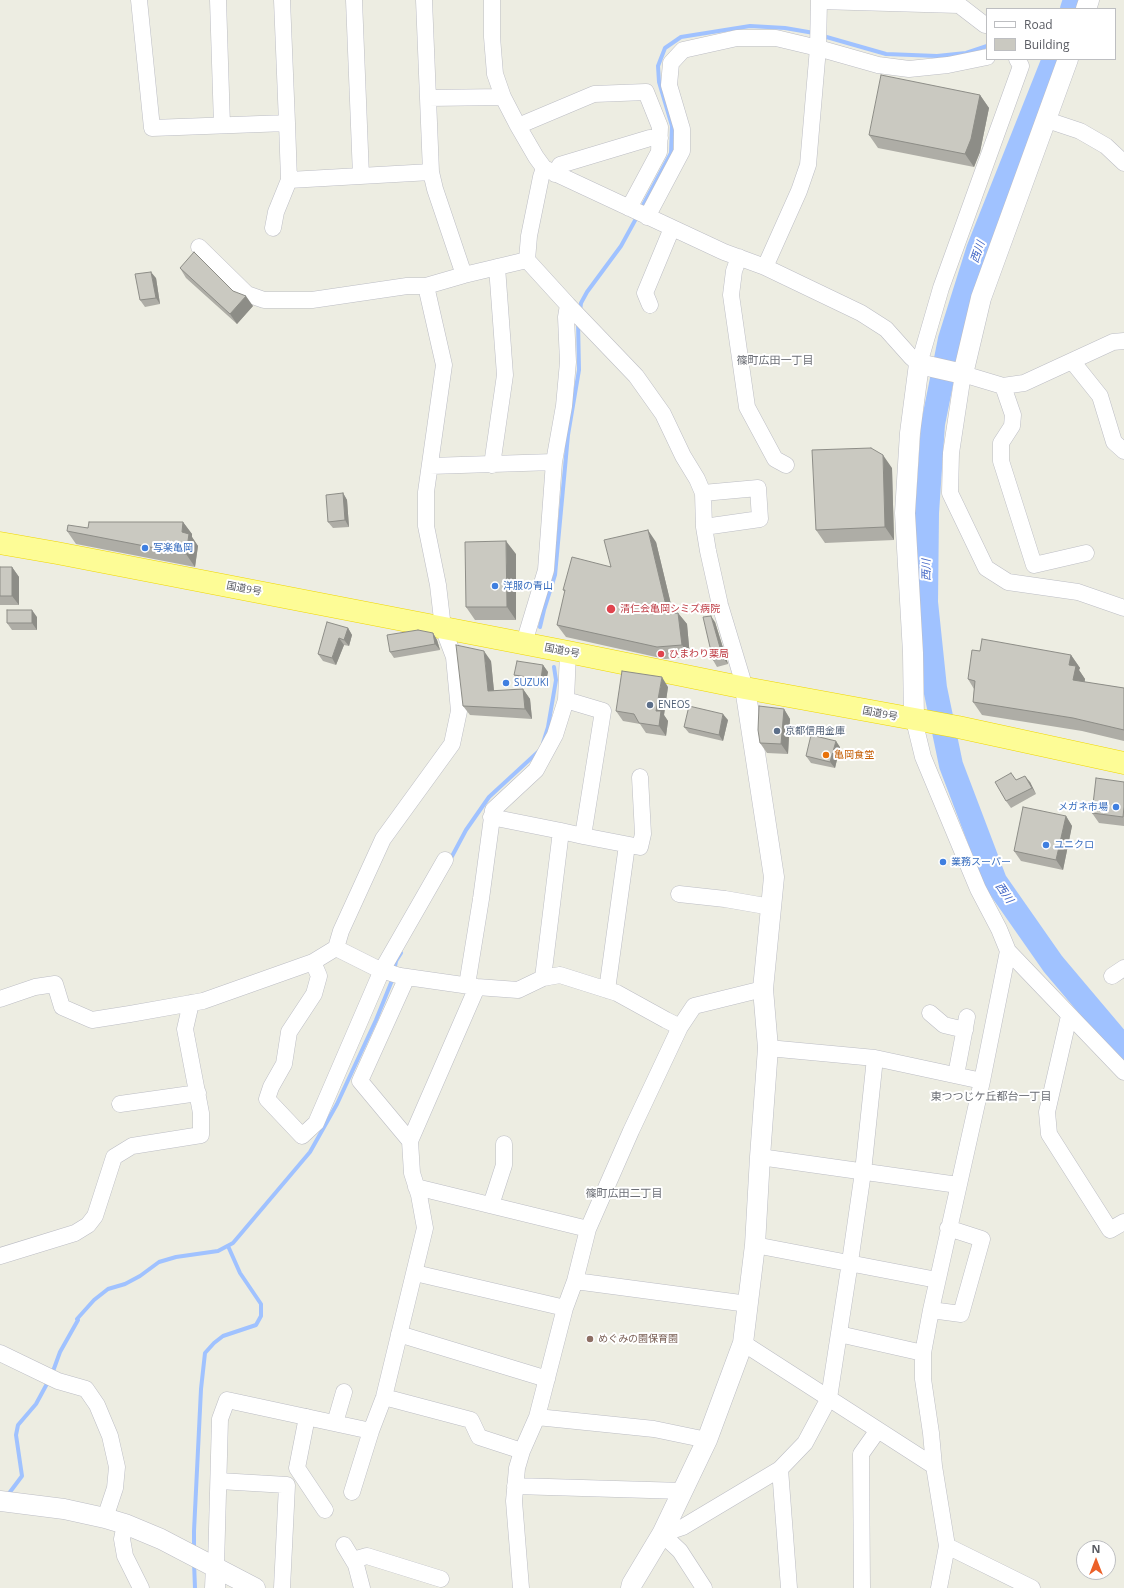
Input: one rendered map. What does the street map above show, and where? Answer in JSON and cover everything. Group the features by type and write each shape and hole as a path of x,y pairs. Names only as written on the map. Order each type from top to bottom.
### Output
{"highway":[{"name":"国道9号","path":"0,543 524,643 745,688 958,727 1124,763"}],"street":[{"path":"140,0 152,128 287,123"},
{"path":"218,0 222,125"},
{"path":"273,228 276,212 289,180 282,0"},
{"path":"354,0 361,176"},
{"path":"424,0 431,172 435,189 464,275"},
{"path":"492,0 493,60 495,74 503,97 518,126 536,157 549,171 724,252 765,267 860,313 886,329 911,357 924,365 959,373 1003,386 1024,383 1113,342 1124,341"},
{"path":"765,267 799,191 808,165 818,48 819,1 957,3 985,25"},
{"path":"647,217 682,151 682,129 669,85 671,63 682,50 737,38 776,38 878,65 909,69 948,65 986,57"},
{"path":"1018,60 1021,66 941,288 910,433 905,513 913,653 923,757 978,889 1008,950 1069,1016 1124,1072"},
{"path":"1068,60 1047,120 980,298 959,373 951,453 950,493 986,568 1008,582 1078,592 1124,608"},
{"path":"518,126 594,94 646,92 660,127 659,152 629,208"},
{"path":"428,98 503,97"},
{"path":"1047,120 1080,131 1106,146 1124,163"},
{"path":"631,1588 662,1534 707,1440 744,1342 755,1245 768,1048 763,989 774,877 745,688 720,605 708,551 704,526 703,493 697,478 682,456 663,414 636,376 568,306 528,260 529,236 541,177 560,165 650,138 660,138"},
{"path":"289,180 431,172"},
{"path":"650,305 645,293 672,228"},
{"path":"199,247 247,294 264,300 312,300 407,286 426,286 498,266 528,260"},
{"path":"739,258 734,271 731,295 747,407 775,459 786,465"},
{"path":"492,465 505,375 498,266"},
{"path":"0,999 35,987 55,984 62,1007 92,1020 203,1001 313,962 336,948 341,932 383,839 452,744 459,711 454,657 443,628 438,585 426,526 426,492 444,365 426,286"},
{"path":"524,643 546,570 554,462 564,406 568,362 566,317 568,306"},
{"path":"1072,360 1100,396 1114,442 1124,451"},
{"path":"1003,386 1013,415 1012,426 1001,443 1001,461 1034,565 1086,553"},
{"path":"430,466 554,462"},
{"path":"703,493 758,488 760,519 704,526"},
{"path":"352,1492 371,1431 384,1397 425,1228 412,1173 410,1141 472,986 491,817 493,810 536,770 554,735 566,700 568,652"},
{"path":"566,700 603,711 583,836"},
{"path":"491,817 640,847 643,834 640,777"},
{"path":"543,978 561,831"},
{"path":"607,990 627,845"},
{"path":"313,962 319,976 314,994 289,1032 284,1064 271,1087 267,1099 302,1136 316,1123 382,970 445,860"},
{"path":"679,894 725,899 771,907"},
{"path":"336,948 382,970 406,977 472,986 518,990 543,978 560,975 617,993 680,1027"},
{"path":"939,1588 947,1546 934,1466 931,1433 923,1380 923,1353 948,1228 982,1081 1008,950"},
{"path":"406,977 360,1081 410,1141"},
{"path":"521,1588 514,1501 517,1468 522,1451 537,1417 565,1308 575,1281 588,1229 630,1131 680,1027 694,1006 763,989"},
{"path":"0,1256 75,1233 88,1225 95,1216 114,1157 132,1146 201,1135 201,1113 198,1093 185,1029 191,1003"},
{"path":"930,1013 944,1026 966,1023 956,1075"},
{"path":"1069,1016 1047,1112 1049,1134 1110,1230 1124,1222"},
{"path":"768,1048 875,1058 982,1081"},
{"path":"662,1534 682,1527 780,1469 805,1443 829,1398 863,1172 875,1058"},
{"path":"120,1104 198,1093"},
{"path":"491,1205 504,1165 504,1144"},
{"path":"760,1157 958,1185"},
{"path":"416,1187 588,1229"},
{"path":"931,1310 961,1314 982,1239 948,1228"},
{"path":"755,1245 850,1262 937,1280"},
{"path":"415,1273 565,1308"},
{"path":"575,1281 748,1304"},
{"path":"400,1334 547,1379"},
{"path":"839,1334 923,1353"},
{"path":"744,1342 934,1466"},
{"path":"0,1353 58,1381 86,1389 97,1405 110,1436 117,1467 115,1488 105,1518"},
{"path":"335,1423 344,1392"},
{"path":"384,1397 471,1420 479,1437 522,1451"},
{"path":"215,1588 220,1419 226,1400 371,1431"},
{"path":"307,1417 297,1468 325,1510"},
{"path":"537,1417 654,1429 707,1440"},
{"path":"862,1588 861,1454 878,1430"},
{"path":"780,1469 788,1588"},
{"path":"219,1481 286,1484 282,1588"},
{"path":"515,1486 682,1491"},
{"path":"0,1501 64,1509 125,1524 161,1539 216,1566 255,1588"},
{"path":"125,1524 122,1539 125,1556 141,1588"},
{"path":"662,1534 680,1551 704,1588"},
{"path":"344,1545 356,1565 362,1588"},
{"path":"947,1546 1032,1588"},
{"path":"353,1560 367,1556 441,1579"}],"building":[{"path":"881,75 980,95 971,139 965,154 869,135"},
{"path":"194,252 233,291 246,296 230,314 180,268"},
{"path":"151,272 156,298 140,300 135,274"},
{"path":"871,448 883,455 885,527 816,530 812,450"},
{"path":"343,493 345,520 328,522 326,495"},
{"path":"89,522 183,522 182,532 189,534 186,554 67,531 68,525 88,528"},
{"path":"648,530 668,614 678,613 682,645 657,647 557,625 565,590 563,590 572,557 611,567 604,540"},
{"path":"506,541 507,607 466,607 465,542"},
{"path":"0,567 12,567 12,596 0,596"},
{"path":"7,610 32,610 32,623 7,623"},
{"path":"711,616 723,658 713,660 703,617"},
{"path":"327,622 348,628 344,640 339,638 332,658 318,654"},
{"path":"418,630 433,633 435,644 390,652 387,635"},
{"path":"982,639 1071,655 1069,665 1076,666 1073,680 1124,688 1124,730 1073,718 973,702 975,681 968,679 972,650 980,651"},
{"path":"456,645 484,651 488,691 523,689 525,709 463,706"},
{"path":"517,661 543,665 541,679 514,675"},
{"path":"622,671 662,677 656,711 661,711 659,726 639,723 634,714 616,711"},
{"path":"689,706 723,714 719,735 684,727"},
{"path":"759,706 784,709 781,744 760,743 758,730"},
{"path":"811,735 836,741 830,762 806,756"},
{"path":"1011,773 1016,780 1025,776 1032,788 1006,801 995,782"},
{"path":"1096,778 1124,782 1123,817 1092,813"},
{"path":"1023,807 1066,816 1056,860 1014,851"}],"waterway":[{"name":"西川","path":"1072,8 1075,0"},
{"path":"641,209 671,153 672,126 659,82 658,66 665,48 681,37 750,26 785,28 814,33"},
{"path":"823,36 886,54 937,56 966,53 986,46"},
{"name":"西川","path":"1054,60 978,250 950,339 933,424 927,513 926,602 935,688 951,765 995,881 1053,964 1124,1048"},
{"path":"580,311 581,303 587,292 621,246 638,215"},
{"path":"540,627 555,575 568,435 579,370 578,321"},
{"path":"543,743 548,727 556,680 554,667"},
{"path":"450,860 466,830 489,797 539,751"},
{"path":"394,971 396,961 401,953"},
{"path":"52,1374 60,1352 78,1320 77,1319 94,1300 108,1289 125,1284 140,1276 159,1262 176,1257 218,1251 233,1243 310,1152 337,1104 376,1020 393,978"},
{"path":"194,1550 201,1389 205,1353 223,1336 256,1325 261,1316 261,1304 240,1273 228,1246"},
{"path":"7,1496 22,1476 16,1435 18,1425 36,1404 49,1380"},
{"path":"194,1562 195,1588"}],"place":[{"name":"写楽亀岡","path":"145,548"},
{"name":"洋服の青山","path":"495,586"},
{"name":"清仁会亀岡シミズ病院","path":"611,609"},
{"name":"ひまわり薬局","path":"661,654"},
{"name":"SUZUKI","path":"506,683"},
{"name":"ENEOS","path":"650,705"},
{"name":"京都信用金庫","path":"777,731"},
{"name":"亀岡食堂","path":"826,755"},
{"name":"メガネ市場","path":"1116,807"},
{"name":"ユニクロ","path":"1046,845"},
{"name":"業務スーパー","path":"943,862"},
{"name":"めぐみの園保育園","path":"590,1339"}],"district":[{"name":"篠町広田一丁目","path":"775,361"},
{"name":"東つつじケ丘都台一丁目","path":"991,1097"},
{"name":"篠町広田二丁目","path":"624,1194"}]}
